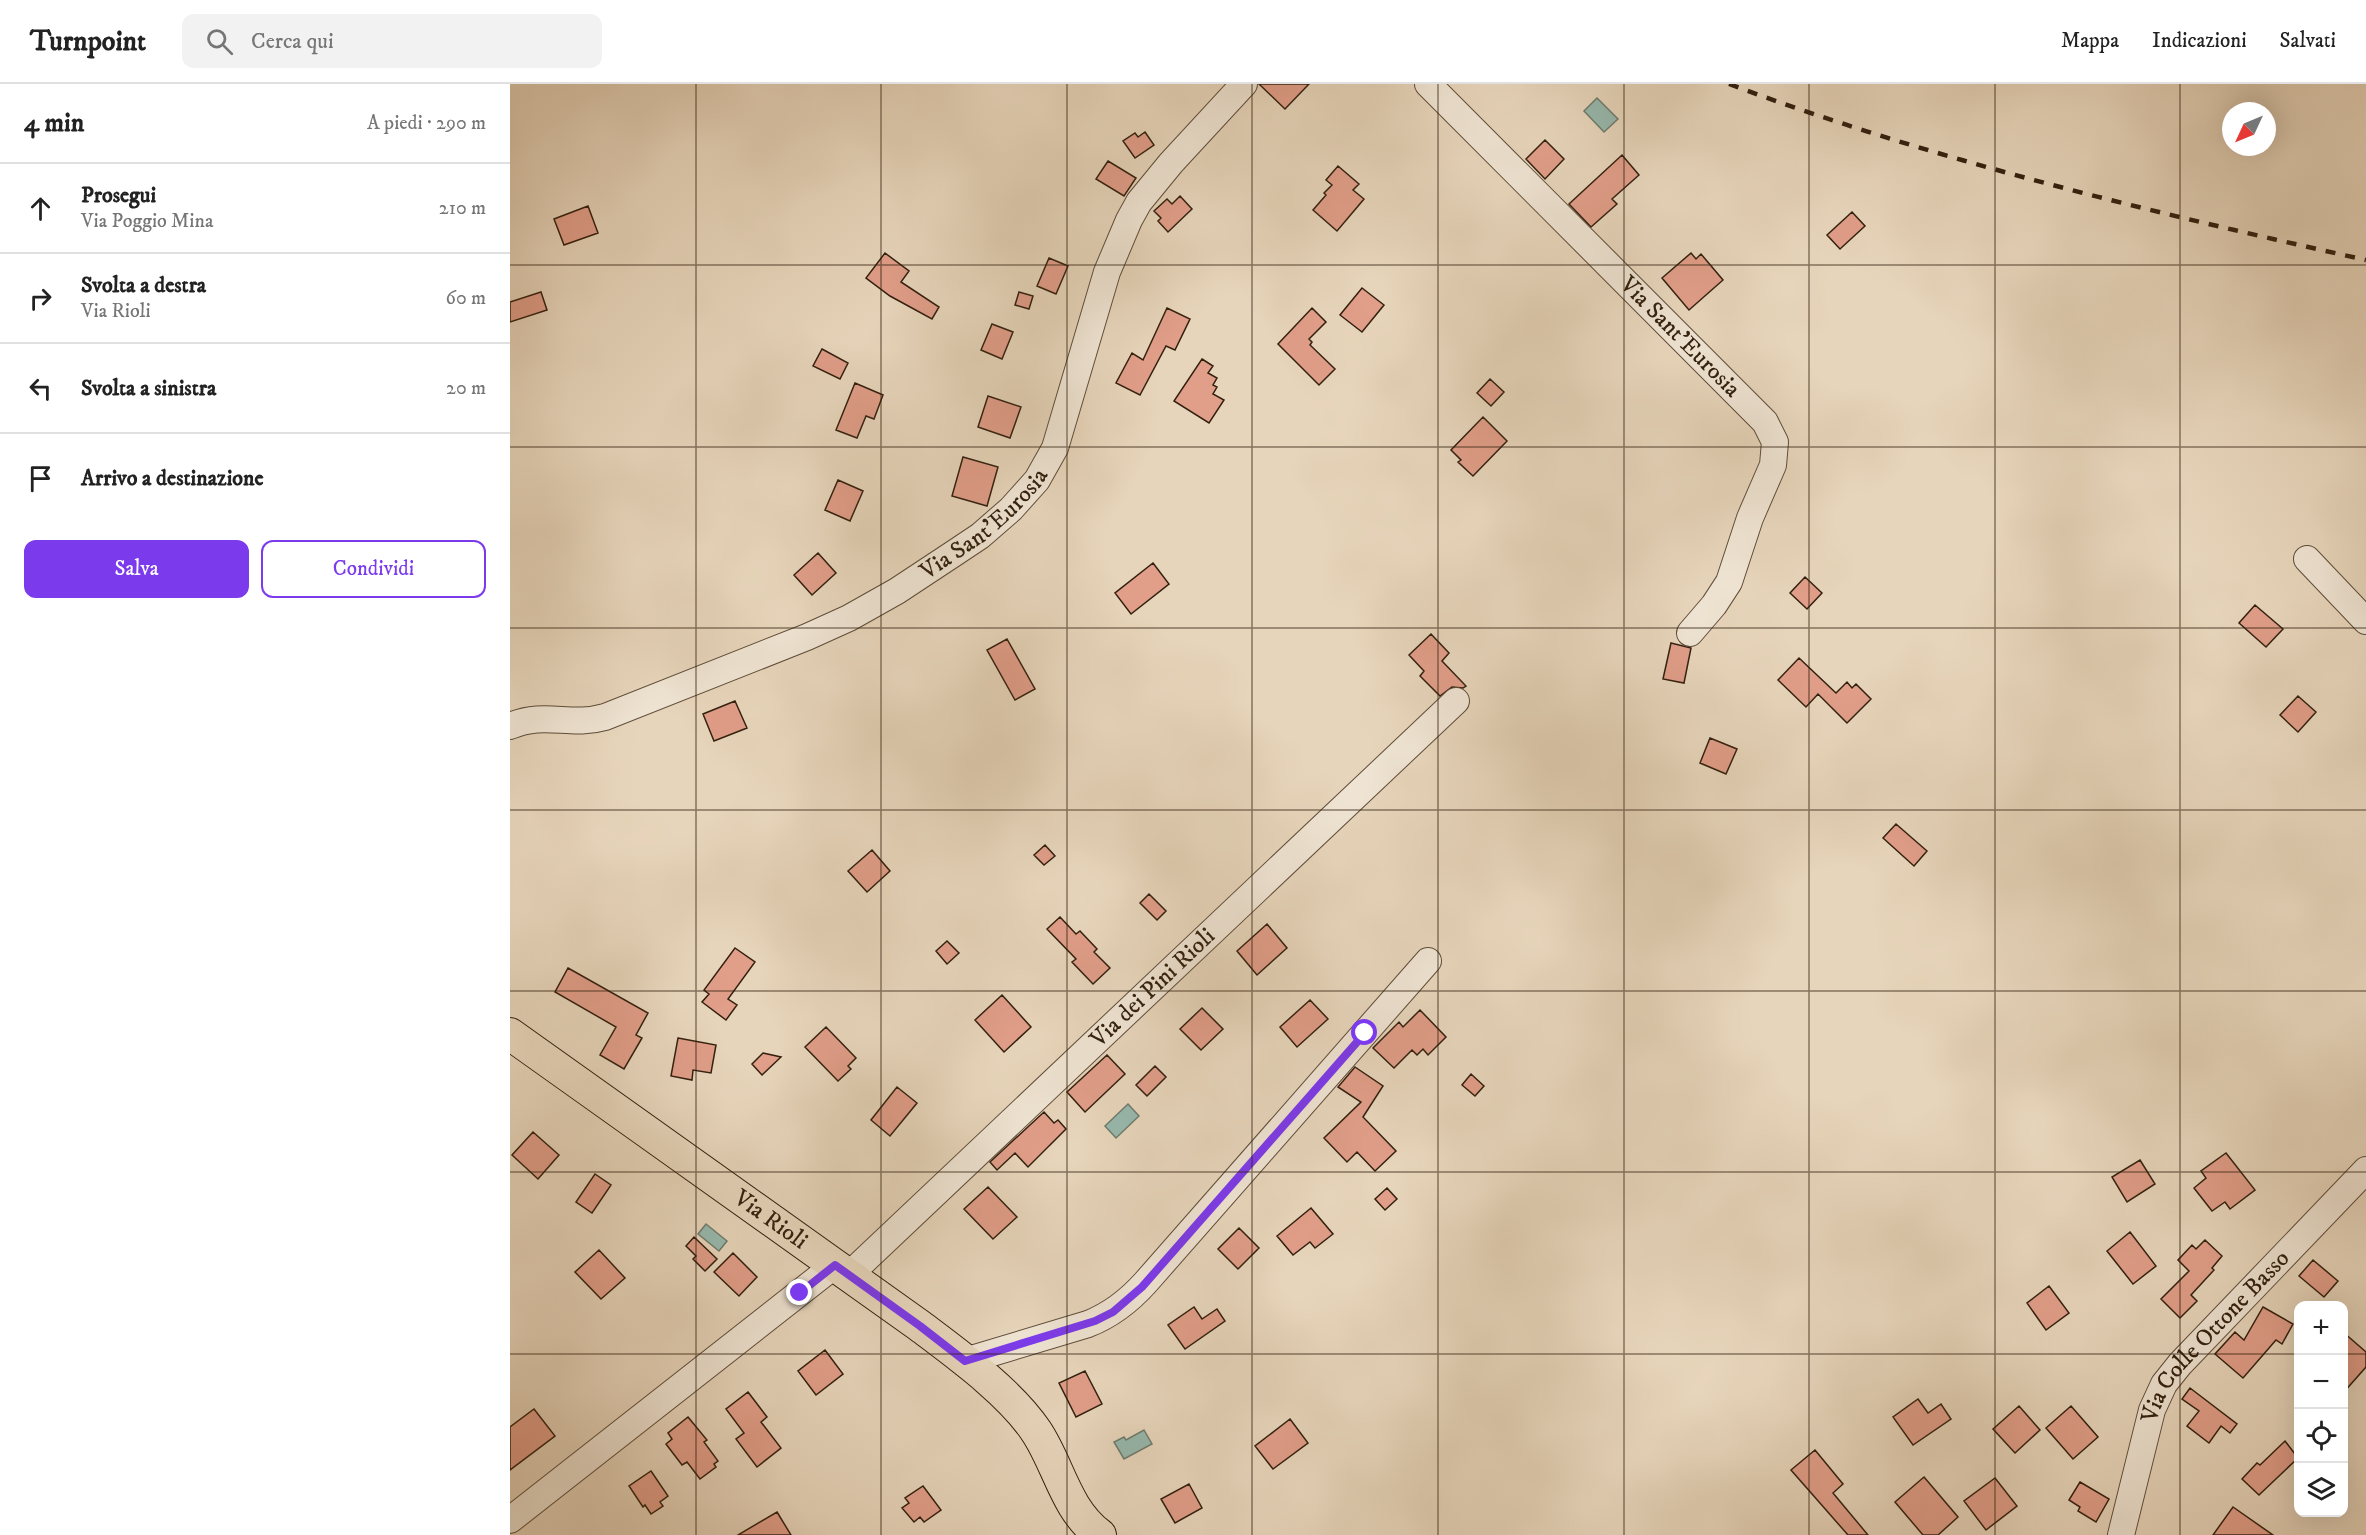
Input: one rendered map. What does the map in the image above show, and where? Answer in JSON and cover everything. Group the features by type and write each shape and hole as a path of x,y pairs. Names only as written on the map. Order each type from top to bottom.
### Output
{"main road":[{"name":"Via Rioli","path":"510,1034 920,1326 965,1361 1027,1419 1044,1444 1069,1499 1085,1521 1101,1535"}],"street":[{"name":"Via Sant'Eurosia","path":"510,726 532,719 579,721 605,717 820,631 897,591 970,543 996,522 1031,487 1055,448 1107,272 1134,210 1188,142 1244,84"},
{"name":"Via Sant'Eurosia","path":"1428,84 1768,425 1774,435 1776,448 1773,465 1750,518 1729,582 1714,605 1690,633"},
{"path":"2307,560 2366,621"},
{"name":"Via dei Pini Rioli","path":"510,1520 842,1270 1456,701"},
{"path":"965,1361 1088,1324 1106,1316 1126,1302 1142,1287 1428,961"},
{"name":"Via Colle Ottone Basso","path":"2121,1535 2149,1418 2164,1384 2180,1364 2366,1170"}],"water":[{"path":"1597,98 1618,119 1604,132 1584,111"},
{"path":"1128,1104 1139,1116 1116,1138 1105,1126"},
{"path":"706,1224 727,1241 719,1251 698,1234"},
{"path":"1144,1430 1152,1444 1124,1459 1114,1442 1124,1437 1126,1440"}],"building":[{"path":"1259,84 1309,84 1285,109"},
{"path":"1145,132 1154,145 1135,158 1123,141 1135,133 1138,137"},
{"path":"1545,140 1564,159 1545,179 1526,159"},
{"path":"1622,155 1639,175 1612,199 1617,204 1591,227 1569,204"},
{"path":"1108,161 1136,178 1124,196 1096,179"},
{"path":"1338,166 1359,184 1353,190 1364,199 1337,231 1313,210 1332,185 1326,180"},
{"path":"1180,196 1192,209 1168,232 1158,221 1161,218 1154,211 1167,199 1172,204"},
{"path":"588,206 598,233 564,245 554,219"},
{"path":"1852,212 1865,226 1840,249 1827,235"},
{"path":"885,253 909,271 901,282 939,307 932,319 890,296 866,278"},
{"path":"1691,253 1696,259 1701,254 1723,280 1689,310 1662,278"},
{"path":"1049,258 1068,266 1056,294 1037,286"},
{"path":"1362,288 1384,305 1362,332 1340,315"},
{"path":"541,292 547,310 510,322 510,302"},
{"path":"1019,292 1033,296 1029,309 1015,305"},
{"path":"1167,308 1190,319 1175,350 1166,346 1140,395 1116,383 1132,353 1143,360"},
{"path":"1312,308 1326,322 1309,339 1312,342 1310,345 1335,369 1319,385 1278,344"},
{"path":"992,324 1013,332 1002,359 981,350"},
{"path":"822,349 848,363 840,379 813,366"},
{"path":"1202,359 1213,366 1208,373 1217,378 1213,385 1217,387 1213,394 1224,400 1209,423 1174,401"},
{"path":"1490,379 1504,392 1491,406 1477,393"},
{"path":"855,383 883,395 874,419 866,416 857,438 836,430"},
{"path":"988,396 1021,407 1010,438 978,427"},
{"path":"1483,417 1507,441 1473,476 1458,462 1461,460 1451,450"},
{"path":"963,457 998,467 987,506 952,496"},
{"path":"838,480 863,491 850,521 825,510"},
{"path":"818,553 836,573 812,595 794,575"},
{"path":"1153,563 1169,584 1131,614 1115,593"},
{"path":"1805,577 1822,593 1807,609 1790,593"},
{"path":"2255,605 2283,629 2266,647 2239,623"},
{"path":"1431,634 1449,653 1442,661 1466,686 1463,688 1452,687 1440,696 1420,676 1424,671 1409,655"},
{"path":"1007,639 1035,689 1015,700 987,650"},
{"path":"1671,643 1691,648 1684,683 1663,679"},
{"path":"1799,658 1836,693 1847,682 1852,688 1856,684 1871,699 1847,723 1818,694 1806,707 1778,680"},
{"path":"2298,696 2316,712 2298,732 2280,715"},
{"path":"735,701 747,728 714,741 703,714"},
{"path":"1710,738 1737,749 1726,774 1700,763"},
{"path":"1896,824 1927,851 1914,866 1883,838"},
{"path":"1045,845 1055,856 1044,865 1034,855"},
{"path":"872,850 890,871 867,892 848,871"},
{"path":"1149,894 1166,911 1157,920 1140,903"},
{"path":"1060,917 1076,934 1080,931 1097,949 1094,952 1110,968 1093,984 1072,962 1076,959 1047,929"},
{"path":"1267,924 1287,948 1257,975 1237,951"},
{"path":"947,941 959,953 947,964 936,951"},
{"path":"735,948 755,962 728,999 737,1005 726,1020 702,1002 709,994 704,990"},
{"path":"568,968 648,1013 636,1035 642,1038 624,1069 600,1055 616,1027 555,992"},
{"path":"1002,995 1031,1027 1004,1052 975,1020"},
{"path":"1310,1000 1328,1019 1297,1047 1280,1027"},
{"path":"1202,1008 1223,1029 1201,1050 1180,1029"},
{"path":"1420,1010 1446,1037 1428,1055 1423,1049 1417,1055 1412,1050 1394,1068 1373,1048 1399,1022 1403,1027"},
{"path":"826,1027 856,1058 848,1066 851,1069 838,1081 805,1047"},
{"path":"678,1038 716,1045 711,1073 693,1070 692,1080 671,1076"},
{"path":"763,1053 781,1057 762,1075 752,1064"},
{"path":"1107,1055 1125,1074 1085,1112 1067,1092"},
{"path":"1155,1066 1166,1077 1147,1096 1136,1085"},
{"path":"1355,1067 1383,1086 1363,1117 1396,1151 1375,1171 1357,1152 1347,1162 1324,1138 1361,1102 1338,1087"},
{"path":"1471,1074 1484,1086 1475,1096 1462,1085"},
{"path":"897,1087 917,1103 890,1136 871,1120"},
{"path":"1044,1112 1054,1123 1058,1120 1066,1129 1028,1167 1015,1153 997,1170 990,1162"},
{"path":"533,1132 559,1155 538,1179 512,1155"},
{"path":"2226,1153 2255,1190 2230,1209 2225,1202 2212,1211 2194,1188 2206,1178 2201,1171"},
{"path":"2140,1160 2155,1184 2127,1202 2112,1177"},
{"path":"595,1174 611,1185 592,1213 576,1202"},
{"path":"988,1187 1017,1217 993,1239 964,1209"},
{"path":"1387,1188 1397,1199 1385,1210 1375,1199"},
{"path":"1311,1208 1333,1234 1315,1248 1310,1242 1293,1255 1277,1236"},
{"path":"1239,1228 1259,1248 1238,1269 1218,1249"},
{"path":"2130,1232 2156,1266 2133,1284 2107,1251"},
{"path":"694,1237 717,1259 705,1271 693,1259 696,1256 686,1246"},
{"path":"2205,1240 2222,1256 2212,1268 2214,1270 2191,1295 2197,1301 2180,1318 2161,1299 2189,1271 2178,1260 2192,1245 2196,1249"},
{"path":"599,1250 625,1278 601,1299 575,1272"},
{"path":"733,1253 757,1277 739,1296 714,1272"},
{"path":"2313,1260 2338,1281 2324,1297 2299,1276"},
{"path":"2049,1286 2069,1313 2046,1330 2027,1303"},
{"path":"1194,1307 1202,1319 1217,1309 1225,1321 1185,1349 1168,1325"},
{"path":"2263,1307 2293,1324 2282,1344 2276,1340 2243,1378 2215,1354 2235,1332 2244,1340"},
{"path":"2348,1336 2366,1352 2366,1367 2348,1387"},
{"path":"825,1350 843,1374 816,1395 798,1371"},
{"path":"1085,1371 1102,1404 1076,1417 1059,1383"},
{"path":"2190,1388 2237,1424 2230,1433 2221,1426 2209,1443 2187,1426 2199,1411 2182,1399"},
{"path":"748,1392 767,1417 761,1422 781,1448 757,1467 736,1439 744,1433 726,1409"},
{"path":"1918,1399 1928,1413 1941,1404 1951,1419 1913,1445 1893,1417"},
{"path":"2019,1406 2040,1430 2015,1453 1993,1429"},
{"path":"2071,1406 2098,1437 2073,1459 2046,1428"},
{"path":"534,1409 555,1436 510,1470 510,1427"},
{"path":"688,1417 707,1440 704,1442 718,1461 714,1464 716,1467 700,1479 687,1462 682,1465 666,1444 672,1439 668,1433"},
{"path":"1290,1419 1308,1443 1273,1469 1255,1446"},
{"path":"2285,1441 2294,1453 2294,1462 2259,1495 2242,1479 2257,1463 2260,1465"},
{"path":"1815,1450 1843,1484 1833,1493 1868,1535 1848,1535 1791,1470"},
{"path":"651,1471 668,1496 660,1502 663,1506 651,1514 645,1505 643,1507 629,1486"},
{"path":"1924,1477 1958,1517 1938,1535 1923,1535 1895,1502"},
{"path":"1995,1478 2017,1506 1986,1530 1964,1501"},
{"path":"2080,1482 2109,1499 2096,1522 2078,1511 2080,1507 2069,1500"},
{"path":"1189,1484 1202,1508 1175,1523 1161,1499"},
{"path":"923,1486 941,1510 924,1522 920,1517 914,1522 902,1508 909,1503 905,1498"},
{"path":"2233,1507 2273,1535 2213,1535"},
{"path":"777,1512 791,1535 738,1535"}],"railway":[{"path":"1729,84 1886,137 2044,183 2366,260"}],"route":[{"path":"800,1293 835,1265 965,1361 1075,1329 1099,1319 1113,1312 1142,1287 1365,1033"}]}
